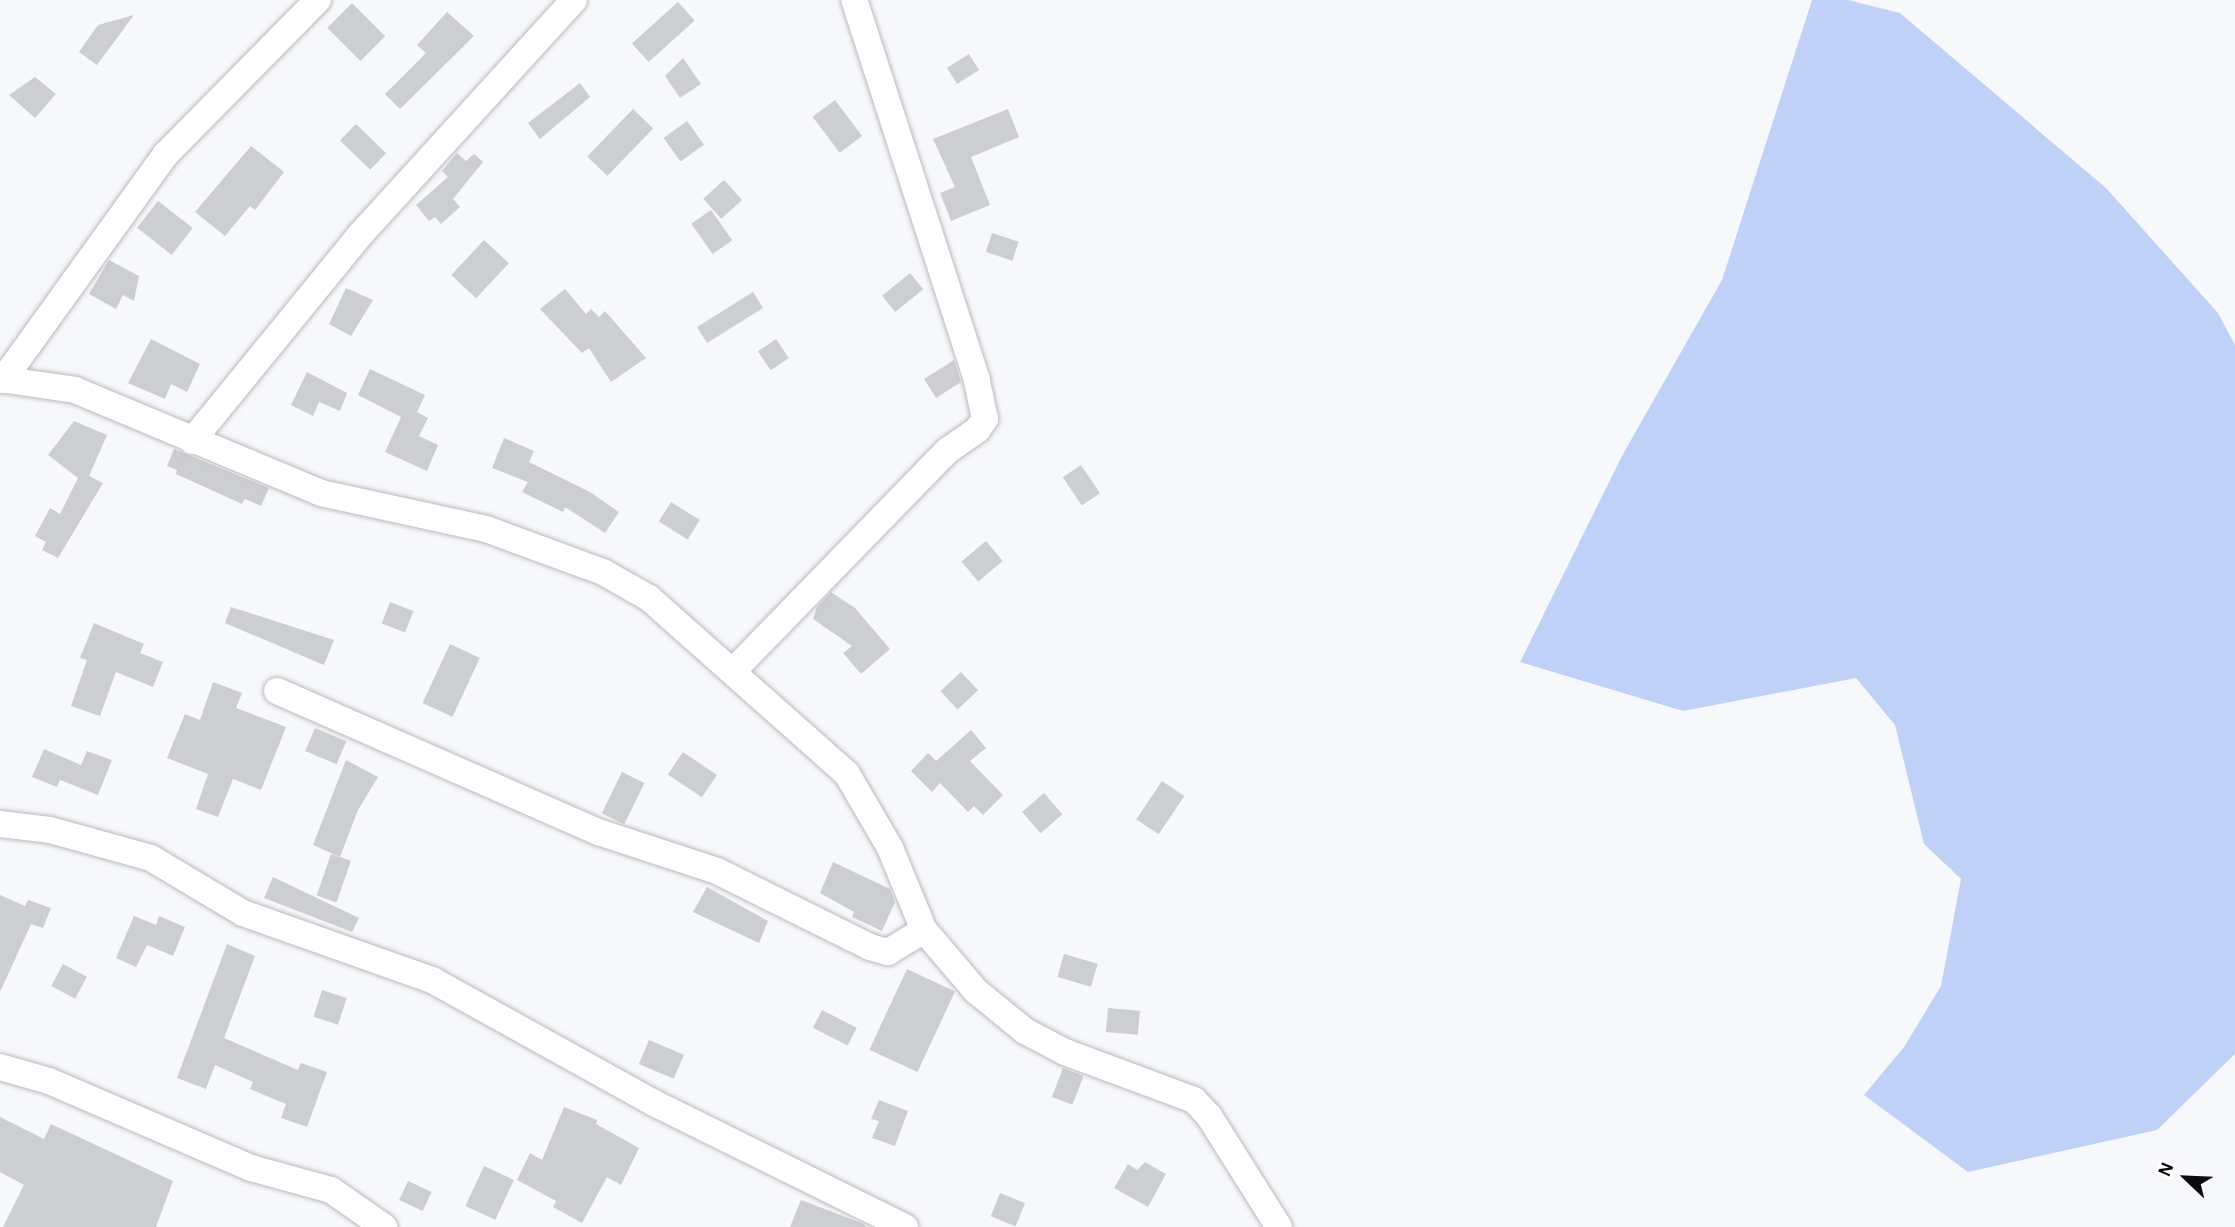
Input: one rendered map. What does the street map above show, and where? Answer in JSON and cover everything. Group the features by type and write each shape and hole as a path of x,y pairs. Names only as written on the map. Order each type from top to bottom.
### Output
{"street":[{"path":"318,0 166,154 99,241 1,380 75,390 321,493 486,529 603,572 649,598 734,670 847,774 890,848 924,930 976,991 1025,1031 1065,1052 1194,1100 1279,1227"},
{"path":"192,440 360,234 574,0"},
{"path":"734,670 947,451 977,430 985,418 977,380 854,0"},
{"path":"277,691 529,803 717,871 870,947 888,952 924,930"},
{"path":"0,824 50,830 151,858 254,918 432,980 654,1103 905,1227"},
{"path":"0,1067 48,1082 251,1168 331,1190 384,1227"}],"shaded area":[{"path":"1812,0 1848,0 1900,13 2106,188 2218,313 2235,345 2235,1054 2157,1130 1968,1172 1864,1095 1904,1047 1941,986 1961,879 1924,844 1895,725 1856,678 1683,711 1520,662 1623,454 1722,280"}],"building":[{"path":"678,2 695,21 649,62 632,43"},
{"path":"352,3 385,36 360,61 327,28"},
{"path":"447,12 474,36 400,109 385,94 426,53 417,45"},
{"path":"134,15 97,65 79,52 98,25"},
{"path":"969,54 979,70 957,84 947,68"},
{"path":"683,58 701,84 680,98 665,76"},
{"path":"35,77 56,94 35,118 9,95"},
{"path":"580,83 590,97 540,139 528,123"},
{"path":"835,100 862,136 840,153 813,117"},
{"path":"633,109 653,128 607,176 587,156"},
{"path":"1008,109 1019,137 971,157 990,205 951,221 940,193 955,187 933,139"},
{"path":"687,121 704,144 681,162 664,138"},
{"path":"356,124 386,153 370,170 340,141"},
{"path":"251,146 284,172 255,210 250,206 225,236 195,212"},
{"path":"457,153 466,161 474,154 483,162 453,199 460,207 441,224 435,217 429,221 416,205 448,177 442,171"},
{"path":"724,180 742,200 721,219 703,199"},
{"path":"158,201 193,228 172,255 137,228"},
{"path":"711,210 732,240 713,254 691,224"},
{"path":"992,233 1019,242 1012,261 986,252"},
{"path":"484,240 509,263 476,298 451,275"},
{"path":"109,260 139,276 134,301 123,295 116,309 89,294"},
{"path":"910,273 923,289 895,312 882,296"},
{"path":"346,288 373,300 351,336 329,324"},
{"path":"565,289 586,314 591,309 599,317 605,311 646,358 611,382 589,348 582,353 540,309"},
{"path":"753,292 763,308 707,343 697,327"},
{"path":"151,339 200,364 187,392 171,384 165,399 128,383"},
{"path":"776,339 789,358 771,370 758,351"},
{"path":"954,360 961,382 936,398 924,379"},
{"path":"370,369 425,395 417,412 428,418 419,436 438,445 427,471 385,452 401,417 358,395"},
{"path":"307,372 347,393 340,411 319,402 313,416 291,405"},
{"path":"74,421 107,435 89,476 103,483 58,558 42,550 46,542 35,536 50,508 60,514 78,478 48,455"},
{"path":"504,438 534,451 529,462 590,492 619,512 605,533 565,507 563,512 522,492 528,482 492,468"},
{"path":"174,449 269,488 261,506 245,499 242,504 176,474 177,470 167,466"},
{"path":"1081,465 1100,493 1082,505 1063,477"},
{"path":"671,502 700,520 688,540 659,522"},
{"path":"986,541 1003,561 978,581 961,562"},
{"path":"831,592 855,608 890,649 861,674 843,653 852,646 813,619 817,607"},
{"path":"390,602 413,611 405,632 382,623"},
{"path":"231,607 334,640 324,665 225,623"},
{"path":"94,623 144,644 140,653 163,662 153,687 116,672 100,716 71,706 87,660 80,658"},
{"path":"450,644 480,658 452,717 423,703"},
{"path":"961,672 978,690 958,709 941,691"},
{"path":"213,682 242,693 236,708 286,727 261,790 233,779 218,817 196,809 208,774 167,758 185,714 200,720"},
{"path":"315,728 346,741 337,764 305,751"},
{"path":"971,730 986,748 970,761 1003,795 983,815 974,806 968,812 940,783 932,792 911,771 928,753 936,761"},
{"path":"44,749 81,765 87,751 112,760 98,795 60,780 57,787 32,777"},
{"path":"683,752 717,775 702,797 668,774"},
{"path":"346,760 378,777 358,810 340,857 313,845"},
{"path":"622,772 644,783 624,824 602,813"},
{"path":"1162,781 1184,796 1159,834 1136,819"},
{"path":"1044,793 1062,814 1040,833 1022,812"},
{"path":"331,854 351,861 337,902 317,896"},
{"path":"833,862 890,889 895,902 882,931 852,917 854,912 820,893"},
{"path":"273,877 359,918 352,932 264,898"},
{"path":"707,887 768,921 759,943 693,912"},
{"path":"0,895 25,906 28,900 51,908 43,928 31,924 0,992"},
{"path":"134,916 156,925 159,916 185,927 173,956 147,945 136,967 116,958"},
{"path":"227,944 255,956 224,1038 298,1070 301,1063 327,1072 307,1127 281,1118 286,1104 250,1089 253,1082 215,1065 206,1089 177,1078"},
{"path":"1064,954 1098,964 1091,987 1057,977"},
{"path":"63,964 87,977 75,999 51,986"},
{"path":"907,969 955,991 917,1072 869,1050"},
{"path":"322,990 347,998 338,1025 313,1017"},
{"path":"1108,1008 1140,1011 1138,1035 1106,1032"},
{"path":"822,1010 857,1028 848,1046 813,1028"},
{"path":"649,1040 684,1055 674,1079 639,1064"},
{"path":"1063,1068 1084,1076 1072,1105 1052,1097"},
{"path":"879,1100 908,1111 895,1146 872,1138 879,1121 871,1119"},
{"path":"564,1107 597,1120 596,1124 639,1148 621,1185 607,1177 582,1223 553,1207 556,1201 517,1180 530,1153 542,1160"},
{"path":"0,1117 44,1139 51,1124 173,1181 156,1227 3,1227 24,1185 0,1172"},
{"path":"1145,1162 1166,1174 1148,1207 1114,1188 1128,1164 1137,1170"},
{"path":"484,1166 514,1180 495,1220 465,1206"},
{"path":"408,1181 432,1192 423,1211 399,1200"},
{"path":"1000,1193 1025,1203 1016,1226 991,1216"},
{"path":"801,1200 864,1224 866,1227 790,1227"}]}
